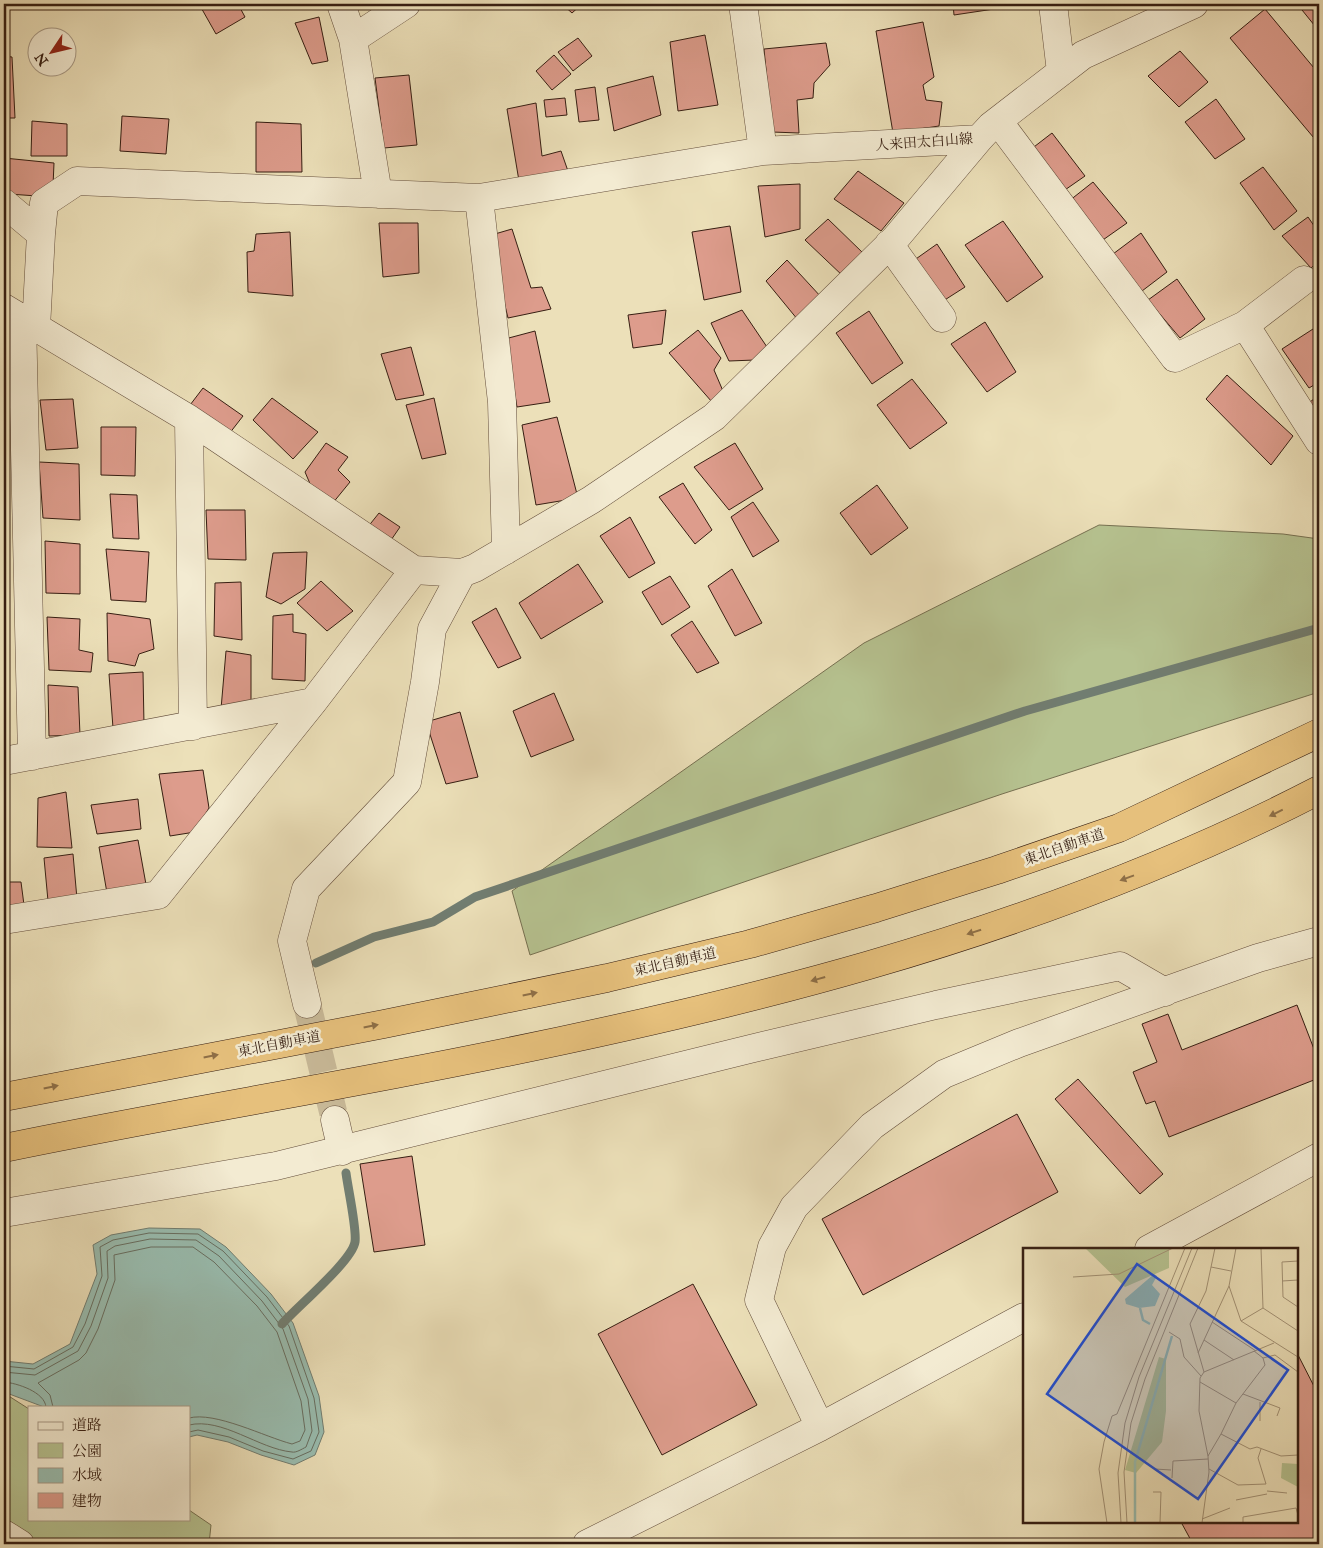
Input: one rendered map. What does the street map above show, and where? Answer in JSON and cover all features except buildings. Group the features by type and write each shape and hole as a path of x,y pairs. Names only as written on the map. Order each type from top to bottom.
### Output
{"highway":[{"name":"東北自動車道","path":"4,1097 384,1024 607,978 750,944 886,906 1120,828 1319,733"},
{"path":"4,1148 408,1072 765,994 903,955 1023,916 1147,870 1272,815 1319,790"}],"street":[{"path":"341,4 353,39 378,194"},
{"path":"353,39 406,4"},
{"path":"742,4 763,151"},
{"path":"1053,4 1061,72"},
{"path":"21,318 189,419 414,570 462,573 506,550 591,500 714,417 889,244 988,130 1084,55 1194,4"},
{"path":"988,130 1175,358 1245,325 1304,280"},
{"name":"人来田太白山線","path":"41,234 44,203 77,181 479,198 763,151 988,130"},
{"path":"479,198 502,402 506,550"},
{"path":"4,203 41,234 21,318 32,756"},
{"path":"889,244 942,318"},
{"path":"1245,325 1319,441"},
{"path":"189,419 193,726"},
{"path":"4,920 158,895 313,702 414,570"},
{"path":"307,1004 292,941 306,889 407,782 425,682 432,629 462,573"},
{"path":"4,761 313,702"},
{"path":"820,1427 759,1300 772,1247 794,1207 872,1126 944,1074 1019,1043 1258,958 1319,941"},
{"path":"4,1213 276,1166 759,1046 936,1005 1120,966 1165,992"},
{"path":"335,1120 342,1151"},
{"path":"1151,1248 1319,1157"},
{"path":"587,1544 820,1427 1023,1318"},
{"path":"4,1534 20,1544"}],"green space":[{"path":"1099,525 1283,534 1319,539 1319,692 1002,794 530,955 512,891 864,643"},
{"path":"4,1393 28,1408 28,1520 190,1520 190,1511 211,1525 209,1544 4,1544"}],"water":[{"path":"149,1228 200,1229 226,1247 271,1294 293,1323 319,1396 324,1432 315,1455 294,1465 228,1442 197,1435 190,1437 190,1406 41,1406 4,1392 4,1361 33,1364 70,1344 97,1274 93,1245 111,1235"}],"waterway":[{"path":"316,963 374,937 433,922 475,897 1025,711 1319,628"},
{"path":"282,1324 335,1272 352,1250 355,1242 355,1228 346,1173"}],"tunnel":[{"path":"307,1004 335,1120"}]}
